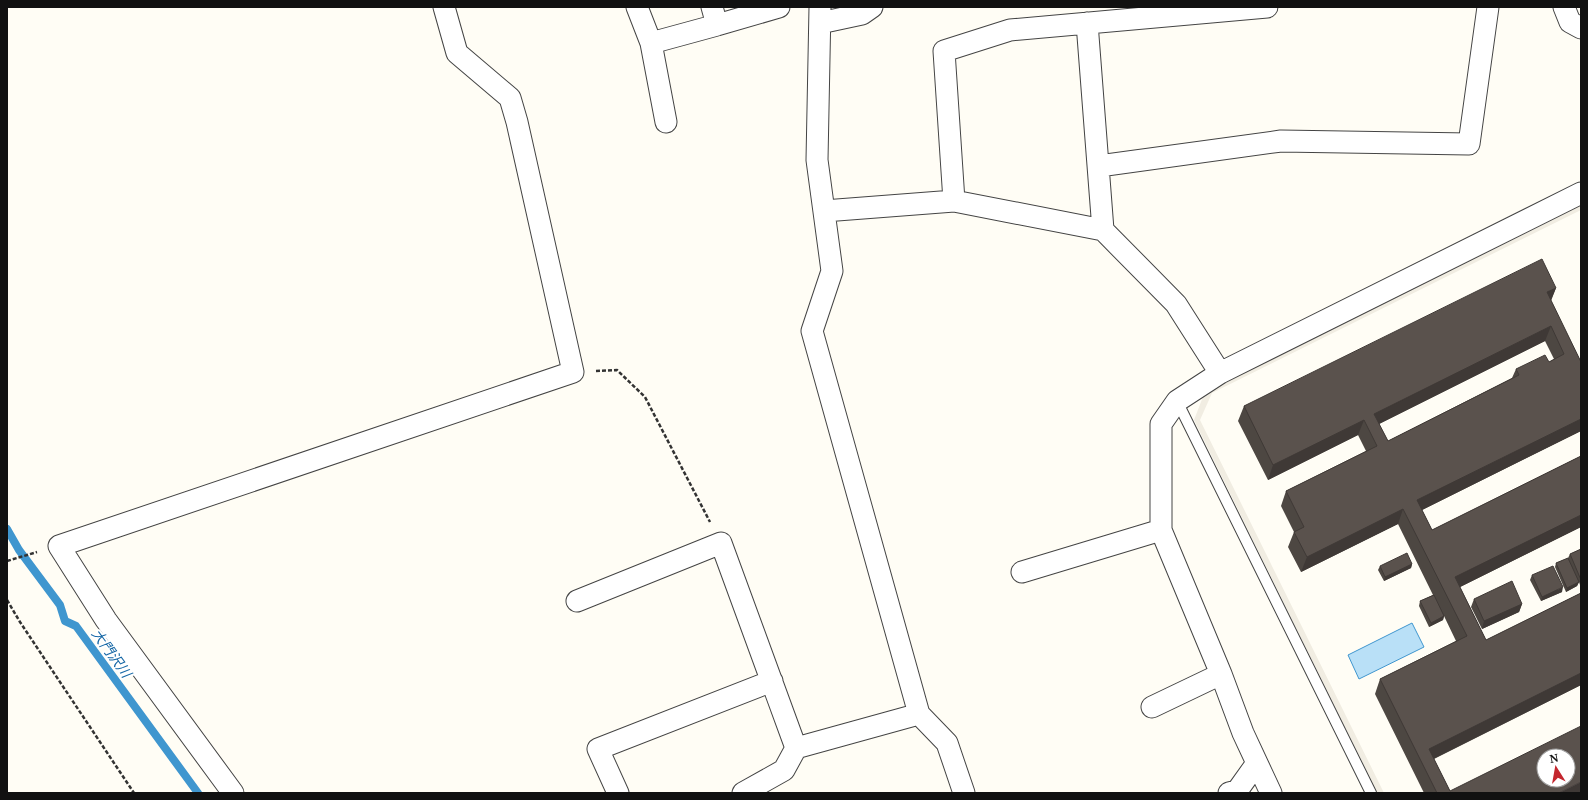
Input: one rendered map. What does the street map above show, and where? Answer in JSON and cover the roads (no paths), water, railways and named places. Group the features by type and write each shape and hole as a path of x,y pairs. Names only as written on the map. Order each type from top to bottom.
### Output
{"street":[{"path":"233,793 106,620 59,546 573,372 518,122 510,98 457,53 444,7"},
{"path":"637,7 651,44 666,122"},
{"path":"651,44 714,16 779,7"},
{"path":"872,7 862,14 820,15 817,160 832,271 812,331 919,714 947,743 964,793"},
{"path":"954,201 944,51 1010,30 1267,7"},
{"path":"1099,166 1281,141 1469,144 1488,7"},
{"path":"1564,7 1570,22 1581,28"},
{"path":"1087,23 1103,230"},
{"path":"1271,793 1243,733 1221,674 1161,530 1161,424 1177,401 1220,372 1581,193"},
{"path":"824,211 954,201 1103,230 1176,304 1220,372"},
{"path":"1022,572 1161,530"},
{"path":"577,601 721,543 796,748"},
{"path":"1152,707 1221,674"},
{"path":"618,793 598,749 772,681"},
{"path":"744,793 784,770 796,748 919,714"},
{"path":"1229,793 1237,791 1257,763"}],"lane":[{"path":"1177,401 1371,793"}],"water":[{"path":"1412,623 1424,647 1359,679 1348,655"}],"waterway":[{"name":"大門沢川","path":"7,529 19,550 60,605 65,621 76,626 198,793"}]}
